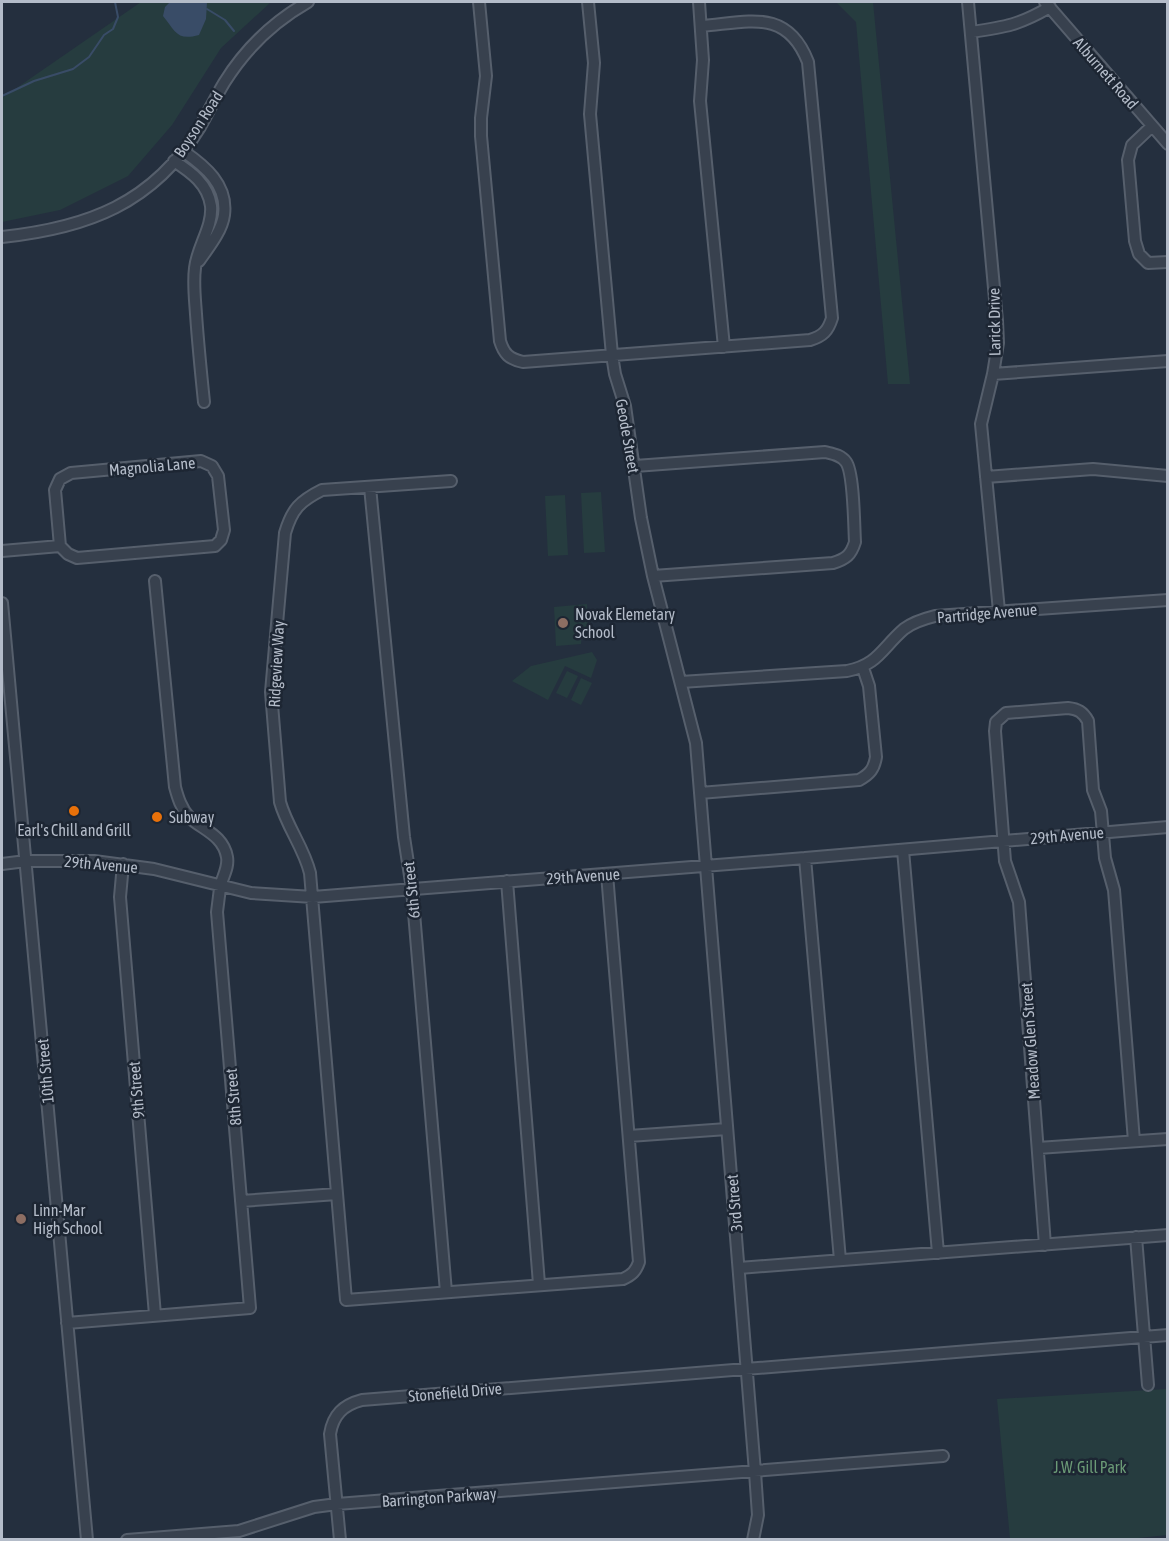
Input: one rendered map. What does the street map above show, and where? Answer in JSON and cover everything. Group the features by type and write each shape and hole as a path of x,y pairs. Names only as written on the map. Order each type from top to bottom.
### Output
{"street":[{"name":"Boyson Road","path":"2,237 69,227 102,215 139,194 183,152 243,54 266,31 290,12 308,2"},
{"path":"479,2 486,76 481,136 500,341 503,351 511,360 523,362 810,340 821,336 829,328 832,318 808,62 802,46 781,26 763,21 702,26"},
{"name":"Geode Street","path":"588,2 594,63 590,114 612,355 615,374 626,406 641,518 696,743 706,866"},
{"path":"699,2 704,60 700,101 724,347"},
{"name":"Larick Drive","path":"968,2 997,321 998,343 981,424 999,611"},
{"path":"971,33 1010,27 1028,20 1048,4"},
{"name":"Alburnett Road","path":"1048,4 1167,144"},
{"path":"1152,126 1132,145 1128,160 1136,241 1139,254 1148,262 1167,262"},
{"path":"183,152 202,164 215,178 222,196 224,215 195,268"},
{"path":"174,162 191,173 204,186 211,205 210,219 200,245 195,268 194,296 204,402"},
{"path":"993,374 1167,361"},
{"path":"634,466 825,452 838,455 847,462 850,474 855,542 852,552 845,559 834,563 654,576"},
{"name":"Magnolia Lane","path":"2,551 60,546 76,558 215,546 221,540 224,530 218,476 212,466 201,461 71,473 60,479 55,490 60,546"},
{"path":"986,477 1093,470 1167,476"},
{"name":"Ridgeview Way","path":"446,1292 346,1300 313,897 307,858 283,814 280,802 271,692 285,533 294,510 305,499 322,490 451,481"},
{"name":"6th Street","path":"370,487 404,837 412,889 446,1292"},
{"name":"8th Street","path":"155,581 175,787 179,802 189,816 217,836 224,846 227,858 226,870 220,887 218,912 250,1308 155,1315"},
{"name":"Partridge Avenue","path":"863,668 881,654 904,629 918,620 935,616 1167,600"},
{"name":"10th Street","path":"2,603 87,1539"},
{"path":"681,682 863,668 869,686 876,757 874,767 868,775 859,780 700,793"},
{"name":"Meadow Glen Street","path":"1045,1245 1019,902 1005,861 1003,840 995,730 996,722 1006,713 1068,708 1077,709 1084,714 1088,721 1093,790 1101,811 1102,832"},
{"name":"29th Avenue","path":"2,864 26,861 123,864 154,869 251,893 313,897 903,850 1167,826"},
{"path":"1102,832 1105,858 1114,891 1134,1141"},
{"path":"903,850 938,1253"},
{"path":"805,858 840,1260"},
{"name":"9th Street","path":"123,864 120,897 155,1315"},
{"name":"3rd Street","path":"706,866 755,1472 758,1515 753,1539"},
{"path":"446,1292 623,1278 631,1276 636,1270 639,1262 607,874"},
{"path":"507,881 539,1284"},
{"path":"629,1136 727,1129"},
{"path":"1038,1148 1167,1139"},
{"path":"241,1202 337,1194"},
{"path":"739,1268 1167,1235"},
{"path":"1136,1238 1148,1384"},
{"path":"67,1323 155,1315"},
{"name":"Stonefield Drive","path":"340,1539 330,1434 333,1421 338,1413 352,1402 704,1371 1167,1335"},
{"name":"Barrington Parkway","path":"127,1539 239,1531 314,1507 337,1504 943,1455"}],"green space":[{"path":"141,2 271,2 221,48 172,125 128,176 60,210 2,222 2,98"},
{"path":"836,2 873,2 910,384 888,384 856,22"},
{"path":"601,492 605,552 584,553 581,493"},
{"path":"565,495 568,555 548,556 545,496"},
{"path":"587,604 589,631 582,632 581,644 556,646 554,607"},
{"path":"592,652 597,660 591,678 565,666 548,700 512,681 531,666"},
{"path":"567,671 578,676 567,698 556,693"},
{"path":"581,678 592,683 581,705 571,700"},
{"name":"J.W. Gill Park","path":"1167,1389 1167,1535 1119,1540 1010,1539 997,1399"}],"water":[{"path":"170,2 207,2 206,19 199,35 186,37 174,31 163,16 165,7"}],"waterway":[{"path":"2,96 34,81 73,69 89,57 104,35 113,29 118,17 115,2"},
{"path":"207,9 225,20 234,31"}],"place":[{"name":"Novak Elemetary School","path":"563,623"},
{"name":"Earl's Chill and Grill","path":"74,811"},
{"name":"Subway","path":"157,817"},
{"name":"Linn-Mar High School","path":"21,1219"}]}
